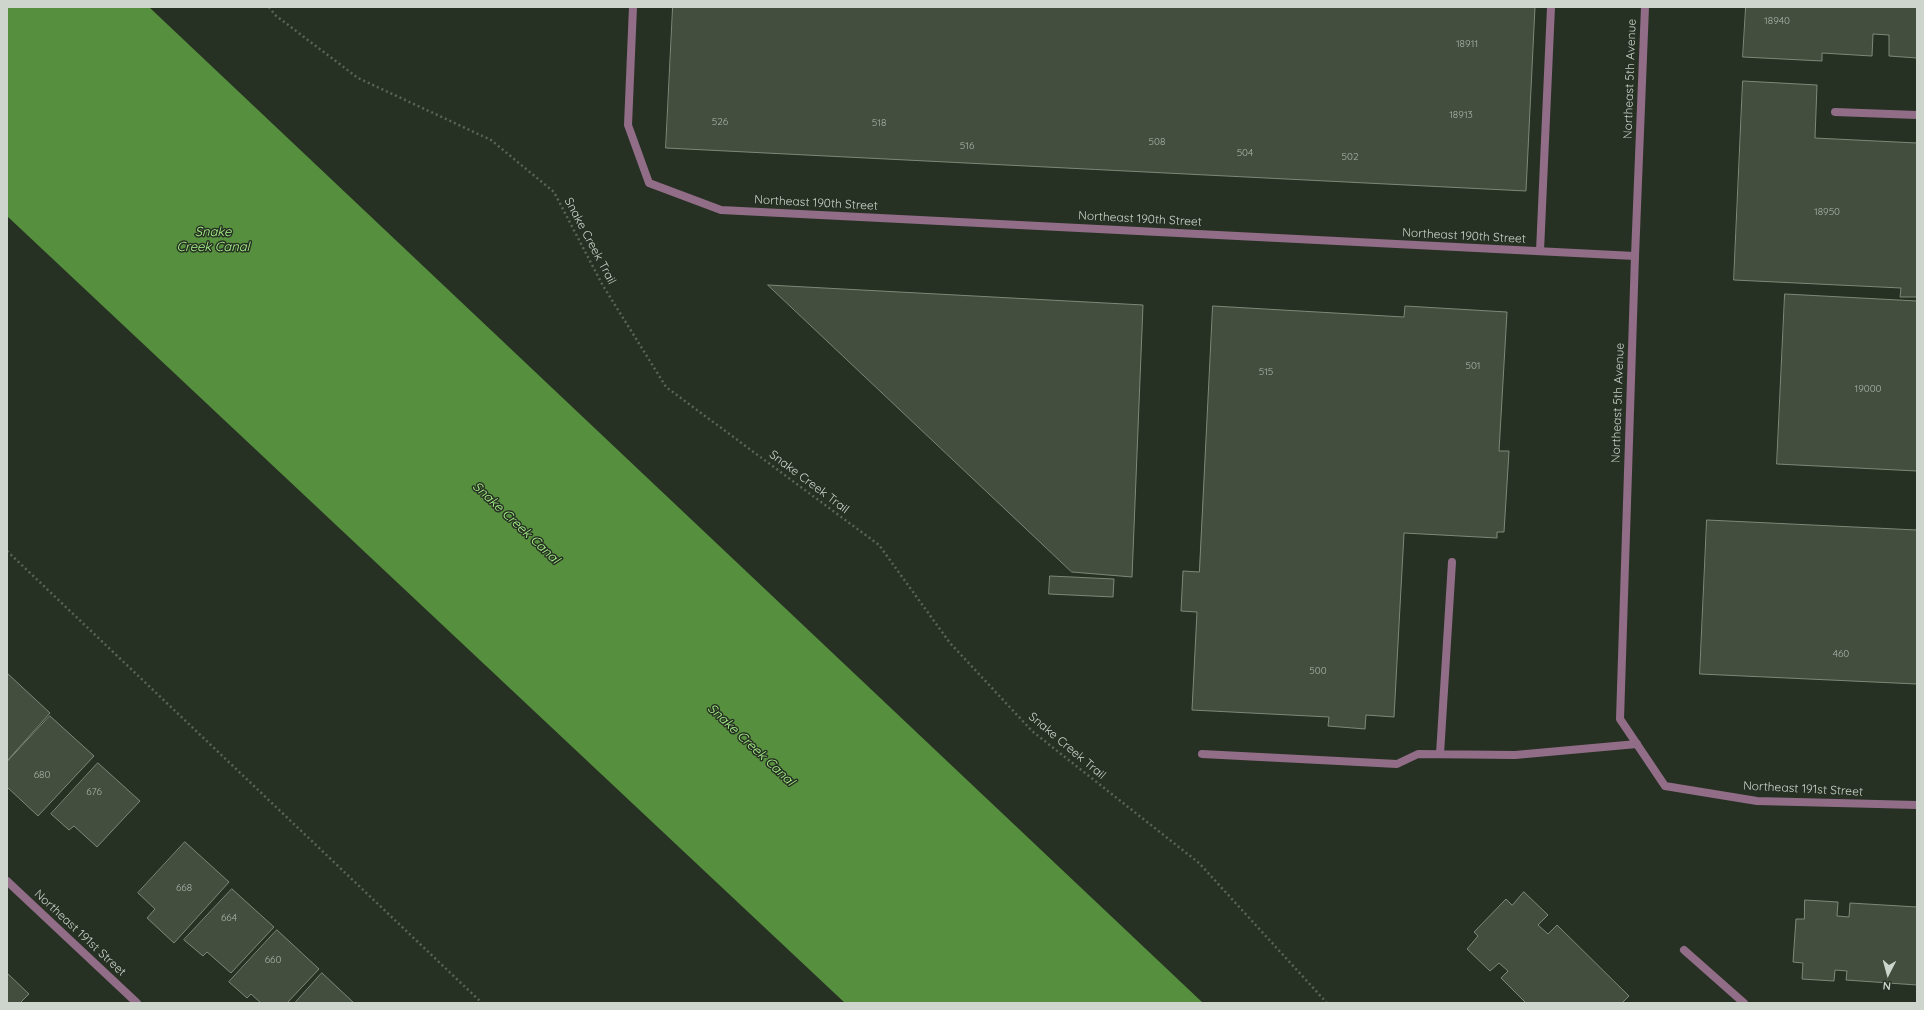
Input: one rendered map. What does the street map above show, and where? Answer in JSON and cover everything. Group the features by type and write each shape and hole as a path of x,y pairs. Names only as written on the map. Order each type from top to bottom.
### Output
{"street":[{"name":"Northeast 190th Street","path":"633,7 628,125 649,183 721,210 1634,256"},
{"path":"1540,252 1551,7"},
{"name":"Northeast 5th Avenue","path":"1645,7 1634,256 1620,719 1665,786"},
{"path":"1835,112 1917,115"},
{"path":"1440,754 1452,562"},
{"path":"1202,754 1397,764 1418,754 1515,755 1637,744"},
{"name":"Northeast 191st Street","path":"1665,786 1757,801 1917,805"},
{"name":"Northeast 191st Street","path":"7,881 137,1003"},
{"path":"1684,950 1744,1003"}],"path":[{"name":"Snake Creek Trail","path":"269,7 275,15 358,78 491,140 554,192 602,284 666,387 879,546 950,643 1032,731 1198,863 1328,1003"},
{"path":"7,551 482,1003"}],"water":[{"name":"Snake Creek Canal","path":"7,7 149,7 1203,1003 845,1003 7,216"}],"building":[{"path":"673,7 1535,7 1526,191 666,148"},
{"path":"1746,7 1917,7 1917,58 1889,56 1889,35 1873,34 1872,56 1822,53 1822,61 1743,57"},
{"path":"1743,81 1817,85 1815,138 1917,143 1917,297 1900,297 1901,288 1734,280"},
{"path":"768,285 1143,305 1132,577 1072,572"},
{"path":"1785,294 1917,301 1917,471 1777,464"},
{"path":"1213,306 1404,317 1405,306 1507,312 1499,451 1509,451 1504,532 1497,532 1497,538 1404,533 1394,717 1366,715 1365,729 1328,726 1329,717 1192,710 1197,612 1181,611 1183,571 1199,572"},
{"path":"1707,520 1917,530 1917,684 1700,674"},
{"path":"1050,576 1114,579 1113,597 1049,594"},
{"path":"7,673 50,713 7,761"},
{"path":"50,716 94,756 38,816 7,787 7,762"},
{"path":"98,763 140,801 97,847 74,826 69,830 51,814"},
{"path":"185,842 229,882 174,943 147,918 155,909 138,893"},
{"path":"232,889 274,927 231,973 207,952 203,956 184,940"},
{"path":"1524,892 1548,915 1538,925 1548,934 1557,925 1629,996 1622,1003 1526,1003 1501,978 1508,971 1499,963 1490,971 1467,949 1478,936 1474,932 1506,899 1512,905"},
{"path":"1805,900 1838,902 1837,916 1849,917 1850,903 1917,907 1917,985 1846,980 1847,971 1835,970 1834,981 1802,979 1803,963 1793,962 1796,919 1804,919"},
{"path":"277,930 319,969 287,1003 261,1003 251,994 247,998 229,982"},
{"path":"7,973 29,994 20,1003 7,1003"},
{"path":"322,973 354,1003 295,1003"}]}
